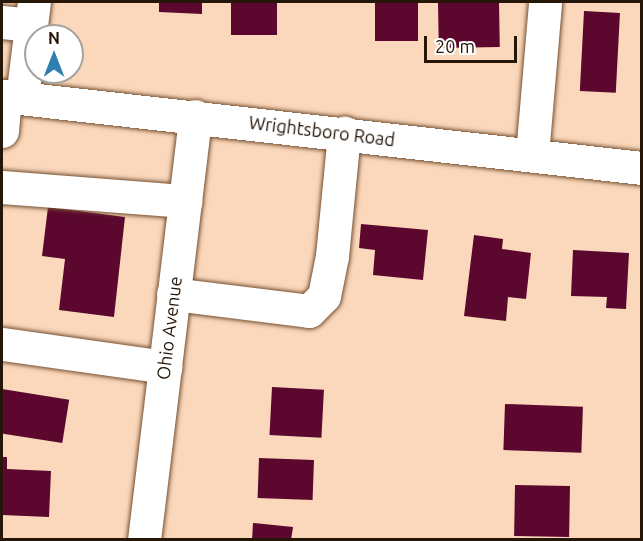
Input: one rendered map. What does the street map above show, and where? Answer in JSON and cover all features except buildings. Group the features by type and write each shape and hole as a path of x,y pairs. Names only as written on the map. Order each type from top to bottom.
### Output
{"main road":[{"path":"532,155 544,2"},
{"path":"2,131 10,97 22,16"},
{"name":"Wrightsboro Road","path":"10,97 642,168"},
{"name":"Ohio Avenue","path":"144,540 195,116"},
{"path":"173,294 309,311 324,296 332,256 344,133"},
{"path":"2,187 185,201"},
{"path":"2,344 165,367"}]}
